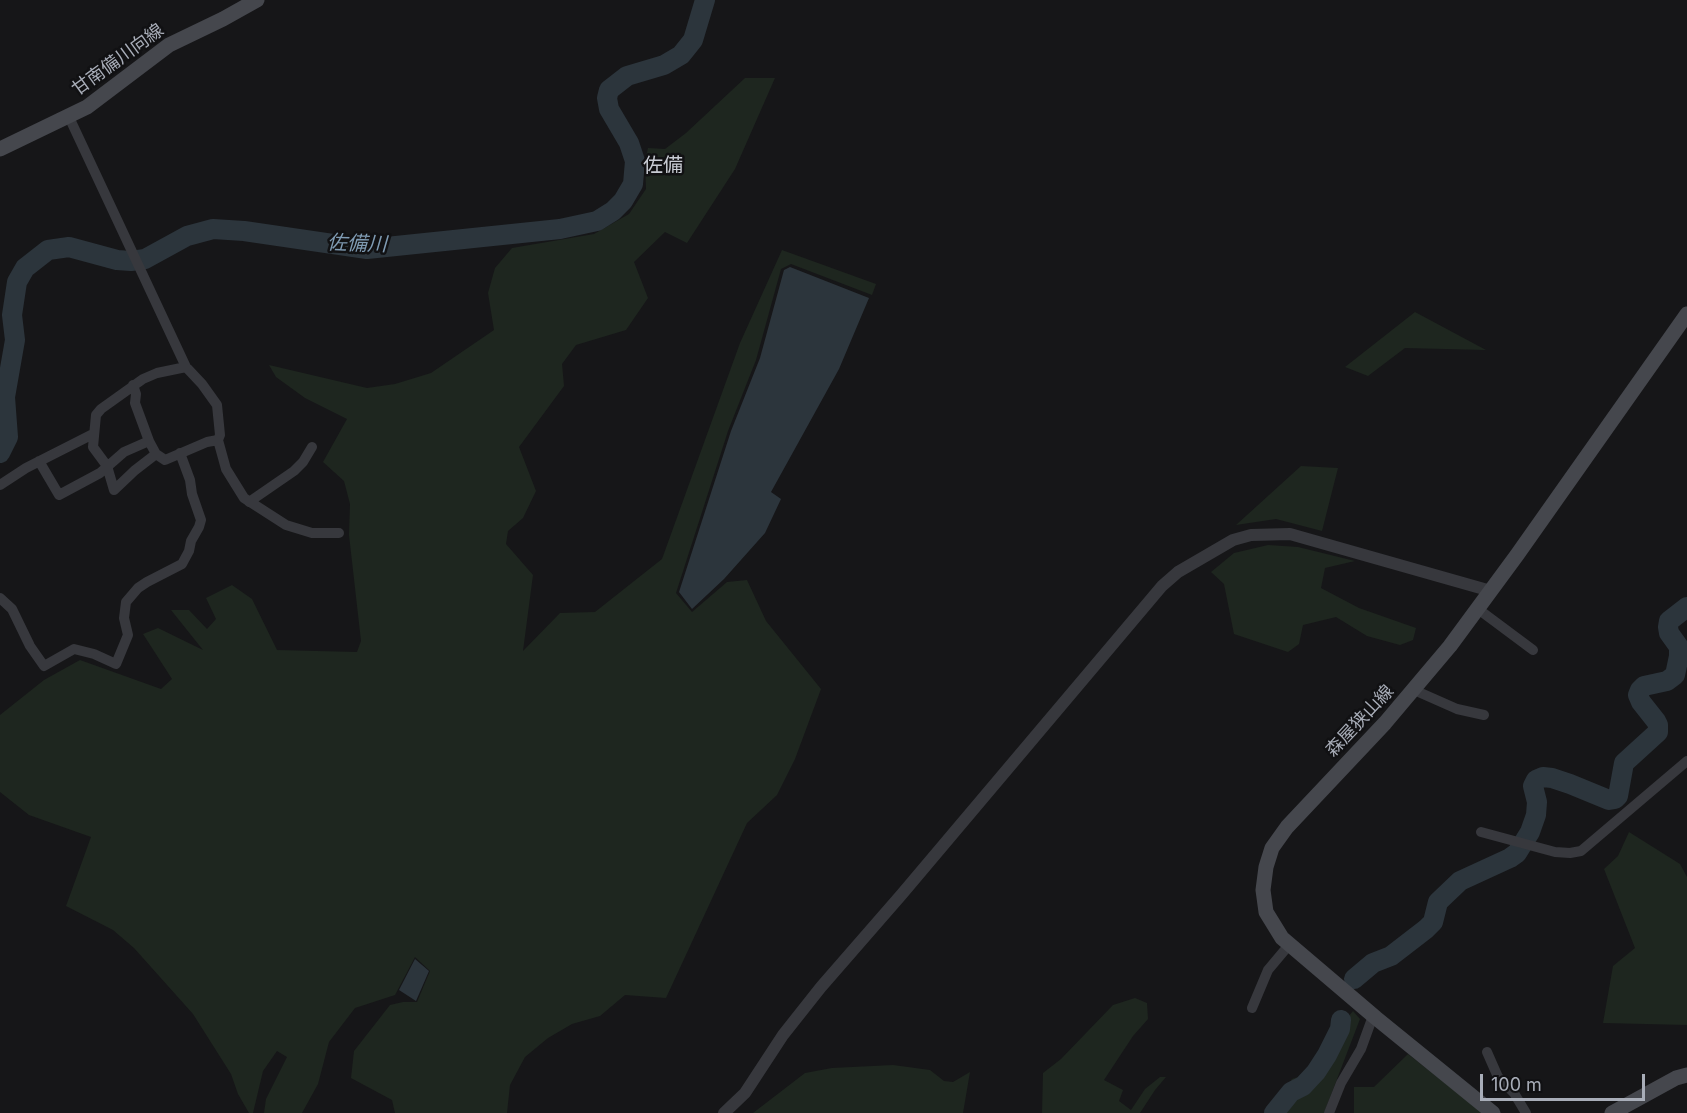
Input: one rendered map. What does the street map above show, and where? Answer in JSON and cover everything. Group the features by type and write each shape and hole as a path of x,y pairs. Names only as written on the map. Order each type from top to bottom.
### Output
{"main road":[{"name":"甘南備川向線","path":"0,149 69,117 107,93 169,45 257,0"},
{"name":"森屋狭山線","path":"1493,1113 1289,945 1270,922 1264,902 1263,878 1272,848 1287,827 1414,690 1478,609 1687,314"},
{"path":"1612,1113 1676,1078 1687,1075"}],"street":[{"path":"69,117 186,367 217,405 220,435 218,440 226,469 244,498 286,525 312,533 339,533"},
{"path":"156,454 114,490 107,466 93,447 96,415 133,385 157,373 186,367"},
{"path":"133,385 136,394 135,403 150,441 156,454 165,460 218,440"},
{"path":"0,485 39,461 93,434"},
{"path":"39,461 58,495 100,473 124,452 150,441"},
{"path":"249,502 294,471 312,447"},
{"path":"0,597 12,609 30,646 44,666 74,649 94,654 116,664 127,642 128,635 124,618 126,602 138,588 182,564 189,552 191,541 200,527 201,520 180,453"},
{"path":"724,1113 745,1093 783,1035 821,987 1162,586 1178,572 1233,540 1251,534 1290,534 1491,591"},
{"path":"1478,609 1533,650"},
{"path":"1414,690 1456,709 1484,715"},
{"path":"1481,832 1555,852 1570,853 1581,850 1687,761"},
{"path":"1252,1008 1268,970 1289,945"},
{"path":"1329,1113 1341,1083 1361,1049 1373,1016"},
{"path":"1487,1052 1498,1077 1514,1093 1526,1113"}],"shaded area":[{"path":"745,78 775,78 735,169 687,243 665,232 634,262 648,298 626,330 576,345 562,364 564,386 519,447 536,491 523,518 508,531 506,544 533,575 523,651 560,613 595,612 662,559 740,343 782,250 876,284 872,295 791,264 781,269 756,360 728,431 676,593 692,612 727,582 747,580 766,621 821,689 795,759 777,795 747,823 666,998 625,995 600,1016 572,1024 548,1038 525,1057 510,1085 507,1113 395,1113 392,1100 351,1078 354,1051 390,1005 417,1002 430,971 415,957 395,995 355,1008 329,1042 318,1084 302,1113 264,1113 266,1099 287,1057 277,1051 263,1071 253,1113 249,1113 238,1094 231,1074 193,1014 134,948 113,930 66,906 91,837 29,815 0,792 0,715 44,680 80,660 161,689 172,679 143,634 158,628 203,650 171,610 189,610 207,629 216,619 206,598 232,585 252,599 277,650 357,652 361,641 349,535 350,504 344,481 323,462 347,419 305,398 276,377 269,365 367,388 395,384 431,373 494,330 488,293 495,268 512,248 594,234 629,214 646,189 645,161 648,148 665,149 686,133"},
{"path":"790,267 869,298 839,369 771,492 781,499 765,533 724,579 692,609 679,592 731,431 760,358 784,270"},
{"path":"1415,312 1486,350 1405,348 1368,376 1345,367"},
{"path":"1301,466 1338,468 1322,531 1276,519 1236,525"},
{"path":"1268,545 1298,547 1355,561 1325,568 1321,588 1359,608 1416,628 1413,640 1400,645 1367,636 1336,617 1303,625 1299,644 1288,652 1234,634 1224,584 1211,572 1234,553"},
{"path":"1629,832 1680,864 1687,877 1687,1025 1603,1023 1613,966 1635,948 1604,869 1618,856"},
{"path":"415,959 429,971 416,1001 399,990"},
{"path":"1135,998 1147,1003 1148,1019 1133,1036 1104,1080 1123,1090 1119,1101 1131,1110 1145,1089 1160,1077 1166,1077 1140,1113 1042,1113 1043,1073 1061,1059 1113,1005"},
{"path":"1353,1011 1360,1019 1324,1113 1264,1113 1273,1106 1292,1079 1304,1075 1320,1064 1338,1029"},
{"path":"1408,1054 1483,1113 1354,1113 1354,1087 1374,1087"},
{"path":"893,1065 930,1070 944,1081 953,1082 970,1072 963,1113 753,1113 805,1073 832,1068"}],"waterway":[{"name":"佐備川","path":"0,453 8,437 5,397 15,340 12,315 17,282 25,268 48,250 69,247 117,260 131,261 145,259 187,236 213,229 244,231 367,249 560,229 597,221 613,211 623,201 633,184 635,161 629,143 609,109 607,98 609,90 627,76 664,65 681,55 693,40 705,0"},
{"path":"1354,979 1373,963 1391,956 1426,929 1433,922 1438,902 1460,881 1517,853 1530,832 1536,815 1537,802 1533,786 1536,780 1543,777 1552,778 1609,800 1618,796 1624,763 1658,732 1656,721 1638,695 1644,686 1667,681 1675,675 1679,647 1669,633 1669,621 1687,607"},
{"path":"1274,1113 1291,1092 1303,1086 1316,1072 1340,1029 1341,1020"}],"district":[{"name":"佐備","path":"663,166"}]}
